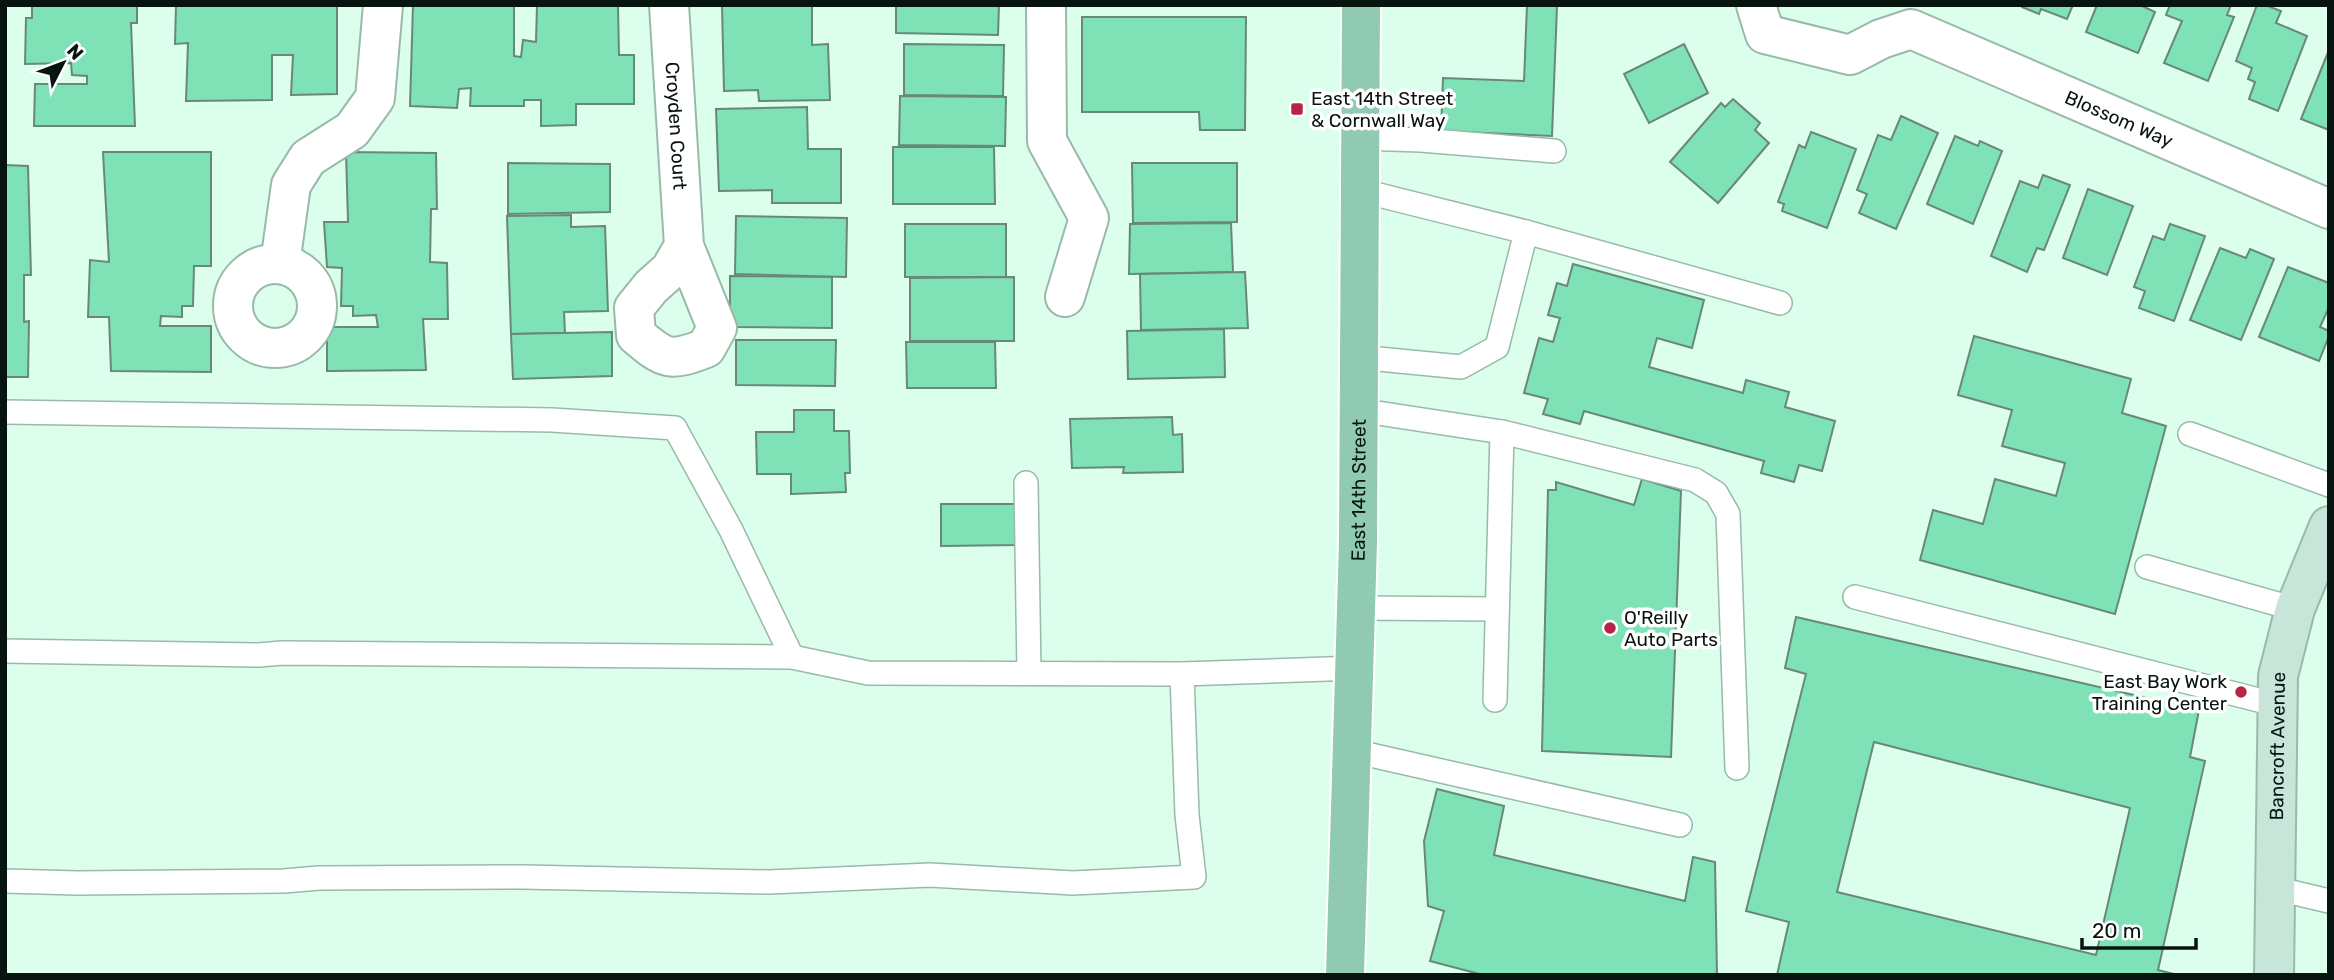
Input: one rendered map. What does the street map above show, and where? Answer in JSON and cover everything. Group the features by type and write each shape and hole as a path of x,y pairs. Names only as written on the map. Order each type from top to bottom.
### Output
{"main road":[{"name":"East 14th Street","path":"1345,975 1356,668 1361,5"},
{"name":"Bancroft Avenue","path":"2274,975 2278,676 2295,609 2329,526"}],"street":[{"path":"280,264 291,185 308,158 352,130 375,98 383,5"},
{"name":"Croyden Court","path":"669,5 684,246"},
{"path":"1045,5 1047,141 1089,218 1065,297"},
{"name":"Blossom Way","path":"1756,5 1765,34 1850,55 1881,39 1906,17 2329,209"}],"lane":[{"path":"1360,138 1554,151"},
{"path":"1359,190 1526,232 1780,303"},
{"path":"1357,357 1461,367 1497,347 1526,232"},
{"path":"1358,410 1502,432 1695,480 1716,493 1728,514 1737,768"},
{"path":"5,412 552,420 675,428 732,530 792,657"},
{"path":"1495,700 1502,432"},
{"path":"2190,434 2329,485"},
{"path":"1026,482 1029,673"},
{"path":"2147,567 2295,609"},
{"path":"1855,597 2278,705"},
{"path":"1357,607 1497,609"},
{"path":"5,651 792,657 867,673 1182,674 1356,668"},
{"path":"5,881 77,883 522,877 769,882 930,875 1073,883 1194,877 1187,815 1182,674"},
{"path":"1353,751 1680,825"},
{"path":"2274,888 2329,901"}],"building":[{"path":"32,5 137,5 137,23 131,23 135,126 34,126 35,84 87,84 87,76 72,75 71,63 25,64 26,18 32,18"},
{"path":"176,5 337,5 337,94 291,95 293,55 272,55 272,100 186,101 188,43 175,44"},
{"path":"413,5 514,5 514,56 521,57 523,40 536,42 537,5 618,5 619,55 634,55 634,104 576,104 576,125 541,126 541,100 524,100 524,106 470,106 471,88 459,89 457,108 410,106"},
{"path":"812,5 812,45 828,44 830,100 759,101 758,90 724,91 722,6"},
{"path":"896,5 999,5 998,35 896,33"},
{"path":"1527,5 1557,6 1552,136 1441,131 1443,78 1524,81"},
{"path":"2022,5 2073,5 2067,19 2041,9 2039,14"},
{"path":"2097,5 2140,5 2155,12 2138,53 2086,32"},
{"path":"2170,5 2231,5 2227,15 2234,17 2208,81 2164,63 2182,21 2166,15"},
{"path":"2257,5 2281,11 2276,23 2307,36 2278,111 2249,99 2255,82 2248,79 2252,68 2236,61"},
{"path":"1082,17 1246,17 1245,130 1200,130 1199,112 1082,112"},
{"path":"904,44 1004,45 1003,96 904,95"},
{"path":"1684,44 1708,93 1649,123 1624,74"},
{"path":"2329,50 2329,130 2301,119"},
{"path":"900,96 1006,97 1005,146 899,145"},
{"path":"1733,99 1760,123 1755,130 1769,143 1718,203 1670,162 1721,103 1725,107"},
{"path":"807,107 808,149 841,149 841,203 772,203 772,190 719,191 716,109"},
{"path":"1901,116 1938,133 1896,229 1859,213 1867,194 1857,190 1878,135 1891,140"},
{"path":"1811,132 1856,149 1827,228 1782,211 1784,204 1778,202 1799,145 1805,148"},
{"path":"1955,136 1978,146 1980,141 2002,151 1973,224 1927,204"},
{"path":"893,147 994,147 995,204 893,204"},
{"path":"103,152 211,152 211,266 194,266 193,306 182,306 182,317 161,316 160,326 211,326 211,372 111,371 109,317 88,317 90,260 109,262"},
{"path":"346,152 436,153 437,209 431,209 430,262 447,263 448,319 423,319 426,370 327,371 327,327 378,327 376,315 353,316 353,306 341,306 342,268 327,267 324,222 348,222"},
{"path":"508,163 610,164 610,212 508,214"},
{"path":"1132,163 1237,163 1237,222 1133,223"},
{"path":"5,165 28,166 31,275 24,275 24,322 29,321 28,377 5,377"},
{"path":"2043,175 2070,185 2044,250 2037,248 2027,272 1991,256 2020,181 2038,188"},
{"path":"2088,189 2133,206 2107,275 2063,258"},
{"path":"571,215 571,227 605,226 608,311 564,312 565,333 511,334 507,216"},
{"path":"736,216 847,218 846,277 735,274"},
{"path":"1231,223 1233,272 1129,274 1130,224"},
{"path":"905,224 1006,224 1006,277 905,277"},
{"path":"2170,224 2205,236 2174,321 2139,308 2145,291 2134,287 2153,236 2164,240"},
{"path":"2220,248 2246,258 2250,249 2274,259 2241,340 2190,320"},
{"path":"1573,264 1704,300 1692,348 1657,338 1649,367 1743,393 1746,380 1789,392 1785,407 1835,421 1822,471 1799,465 1794,482 1761,473 1764,461 1584,411 1580,424 1543,414 1548,399 1524,393 1539,338 1553,342 1560,318 1548,315 1557,283 1567,286"},
{"path":"2288,267 2329,283 2329,307 2320,327 2329,331 2329,336 2319,361 2259,337"},
{"path":"1245,272 1248,328 1141,330 1140,274"},
{"path":"730,276 832,277 832,328 730,327"},
{"path":"1014,277 1014,341 910,341 910,278"},
{"path":"1224,329 1225,377 1128,379 1127,331"},
{"path":"612,332 612,376 513,379 511,334"},
{"path":"1974,336 2131,379 2122,413 2166,426 2115,614 1920,560 1933,510 1983,524 1995,479 2056,496 2065,463 2002,446 2012,410 1958,395"},
{"path":"736,340 836,340 835,386 736,385"},
{"path":"906,342 995,342 996,388 907,388"},
{"path":"794,410 834,410 834,431 849,431 850,473 845,473 846,492 791,494 791,474 757,474 756,432 794,432"},
{"path":"1172,417 1173,435 1182,434 1183,472 1123,473 1124,467 1072,468 1070,419"},
{"name":"O'Reilly Auto Parts","path":"1642,479 1681,491 1671,757 1542,751 1548,490 1556,490 1556,482 1634,505"},
{"path":"941,504 1018,504 1018,545 941,546"},
{"path":"1796,617 2199,710 2190,757 2205,761 2158,970 2178,975 1777,975 1789,922 1746,911 1806,674 1785,668","holes":["1874,742 2130,808 2096,955 1837,892"]},
{"path":"1437,789 1504,806 1494,855 1685,901 1693,857 1715,862 1717,975 1483,975 1430,961 1444,911 1428,906 1424,841"}],"place":[{"name":"East 14th Street & Cornwall Way","path":"1297,109"},
{"name":"O'Reilly Auto Parts","path":"1610,628"},
{"name":"East Bay Work Training Center","path":"2241,692"}]}
